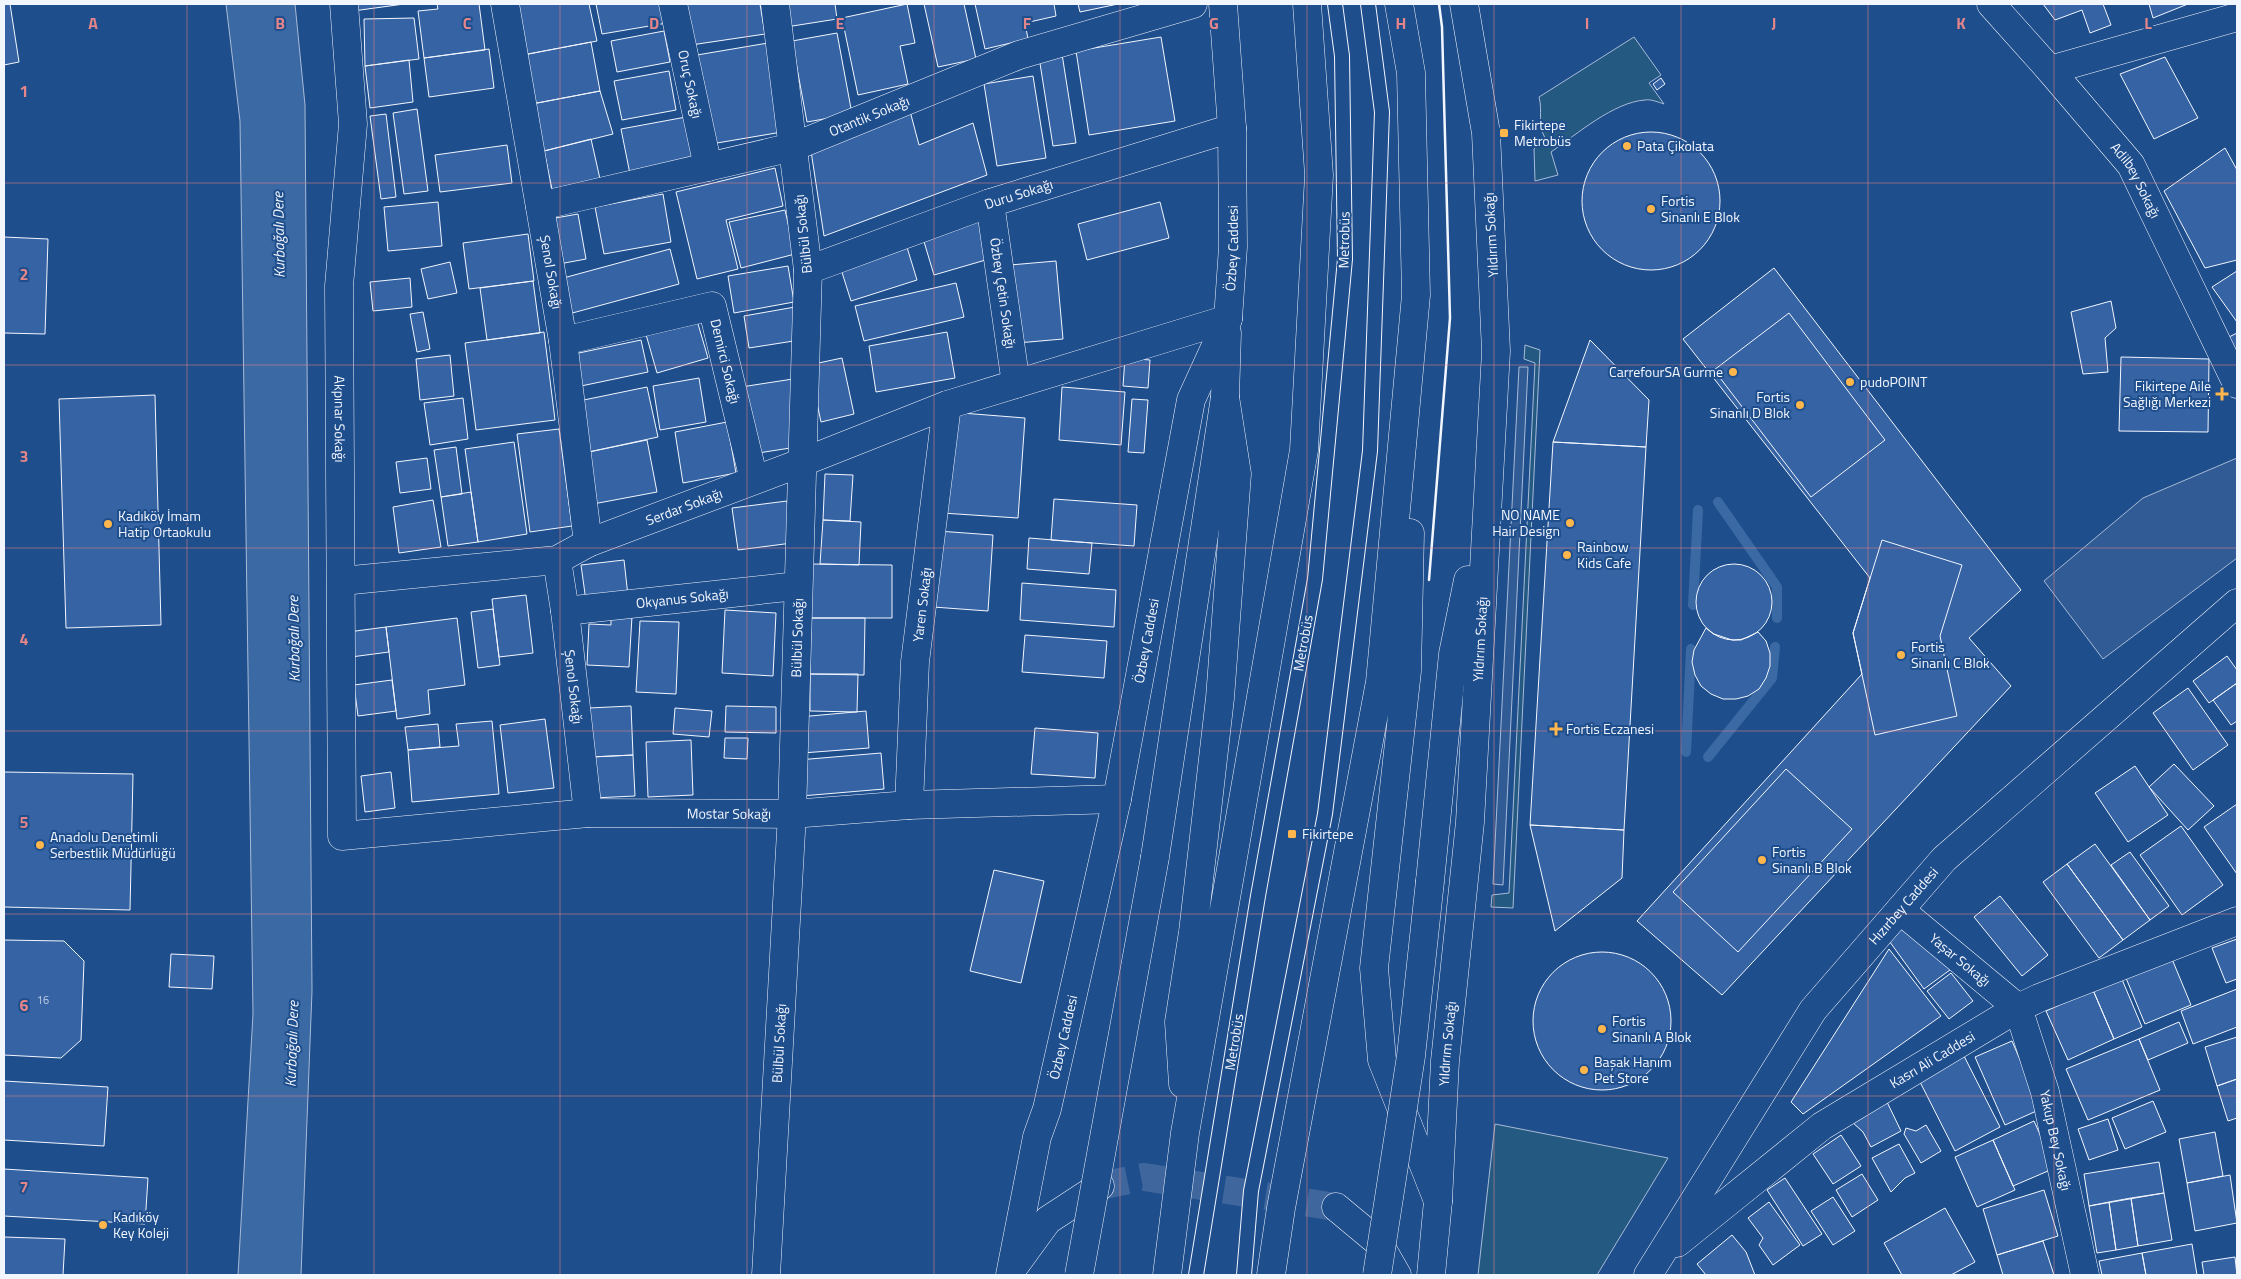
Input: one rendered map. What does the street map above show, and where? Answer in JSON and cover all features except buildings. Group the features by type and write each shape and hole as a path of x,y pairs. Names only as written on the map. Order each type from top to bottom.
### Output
{"main road":[{"name":"Akpınar Sokağı","path":"342,836 339,286 353,124 344,4"},
{"name":"Şenol Sokağı","path":"506,4 563,341 588,543"},
{"name":"Oruç Sokağı","path":"673,4 708,167"},
{"name":"Bülbül Sokağı","path":"766,1275 792,814 797,586 803,462 808,270 775,4"},
{"name":"Otantik Sokağı","path":"540,206 793,147 1019,55 1193,4"},
{"name":"Özbey Caddesi","path":"1010,1274 1037,1137 1047,1110 1117,799 1190,400 1228,319 1232,247 1232,128 1223,4"},
{"path":"1167,1275 1186,1133 1304,450 1319,175 1306,4"},
{"path":"1399,4 1411,73 1416,294 1407,671 1374,968 1382,1060 1438,1201"},
{"name":"Yıldırım Sokağı","path":"1431,1275 1438,1201 1445,1060 1470,822 1496,351 1486,133 1464,4"},
{"name":"Adilbey Sokağı","path":"1991,4 2131,165 2237,384"},
{"path":"2050,70 2237,17"},
{"name":"Duru Sokağı","path":"808,270 990,203 1232,128"},
{"name":"Özbey Çetin Sokağı","path":"990,203 1016,384"},
{"path":"1271,1275 1281,1208 1380,682 1416,294"},
{"name":"Demirci Sokağı","path":"563,341 712,306 754,480"},
{"name":"Serdar Sokağı","path":"342,581 557,560 588,543 803,462 947,405 1228,319"},
{"path":"1079,1275 1155,857 1225,397 1228,319"},
{"path":"1186,1133 1179,1022 1193,932 1220,698 1237,474 1225,397"},
{"name":"Yaren Sokağı","path":"909,805 915,662 947,405"},
{"path":"1377,1275 1411,1056 1454,654 1489,471"},
{"name":"Şenol Sokağı","path":"557,560 566,611 588,813"},
{"name":"Okyanus Sokağı","path":"566,611 797,586"},
{"name":"Hızırbey Caddesi","path":"1654,1266 1813,1010 1944,859 2237,603"},
{"name":"Mostar Sokağı","path":"342,836 588,813 792,814 909,805 1117,799"},
{"name":"Yaşar Sokağı","path":"1900,910 2018,1008"},
{"name":"Kasrı Ali Caddesi","path":"1654,1266 1822,1126 2018,1008 2039,998 2237,921"},
{"name":"Yakup Bey Sokağı","path":"2018,1008 2045,1092 2085,1275"},
{"path":"1010,1274 1048,1220 1100,1186"},
{"path":"1336,1207 1378,1242 1397,1275"}],"lane":[{"name":"Metrobüs","path":"1196,1275 1258,896 1315,579 1345,259 1342,56 1335,4"},
{"path":"1244,1275 1251,1191 1325,814 1370,451 1382,112 1368,4"}],"shaded area":[{"path":"1634,37 1661,75 1649,83 1664,104 1652,100 1633,102 1621,106 1596,120 1551,152 1558,175 1535,181 1534,149 1545,138 1541,128 1539,97"},
{"path":"1525,345 1540,350 1513,908 1491,907 1492,895 1509,893 1535,363 1524,359"},
{"path":"1519,367 1528,367 1503,885 1493,884"},
{"path":"2237,458 2237,558 2103,659 2044,581 2143,498"},
{"path":"1495,1124 1668,1158 1597,1275 1478,1275"}],"water":[{"name":"Kurbağalı Dere","path":"226,4 295,4 305,105 312,991 301,1275 238,1275 253,1014 240,121"}],"waterway":[{"path":"1718,502 1777,587 1777,618"},
{"path":"1693,605 1698,510"},
{"path":"1708,757 1772,678 1775,647"},
{"path":"1686,752 1691,649"}],"tunnel":[{"path":"1100,1186 1144,1177 1336,1207"}],"wall":[{"path":"1429,580 1450,318 1442,27 1439,4"}],"place":[{"name":"Fikirtepe Metrobüs","path":"1504,133"},
{"name":"Pata Çikolata","path":"1627,146"},
{"name":"Fortis Sinanlı E Blok","path":"1651,209"},
{"name":"CarrefourSA Gurme","path":"1733,372"},
{"name":"pudoPOINT","path":"1850,382"},
{"name":"Fikirtepe Aile Sağlığı Merkezi","path":"2222,394"},
{"name":"Fortis Sinanlı D Blok","path":"1800,405"},
{"name":"NO NAME Hair Design","path":"1570,523"},
{"name":"Kadıköy İmam Hatip Ortaokulu","path":"108,524"},
{"name":"Rainbow Kids Cafe","path":"1567,555"},
{"name":"Fortis Sinanlı C Blok","path":"1901,655"},
{"name":"Fortis Eczanesi","path":"1556,729"},
{"name":"Fikirtepe","path":"1292,834"},
{"name":"Anadolu Denetimli Serbestlik Müdürlüğü","path":"40,845"},
{"name":"Fortis Sinanlı B Blok","path":"1762,860"},
{"name":"Fortis Sinanlı A Blok","path":"1602,1029"},
{"name":"Başak Hanım Pet Store","path":"1584,1070"},
{"name":"Kadıköy Key Koleji","path":"103,1225"}]}
